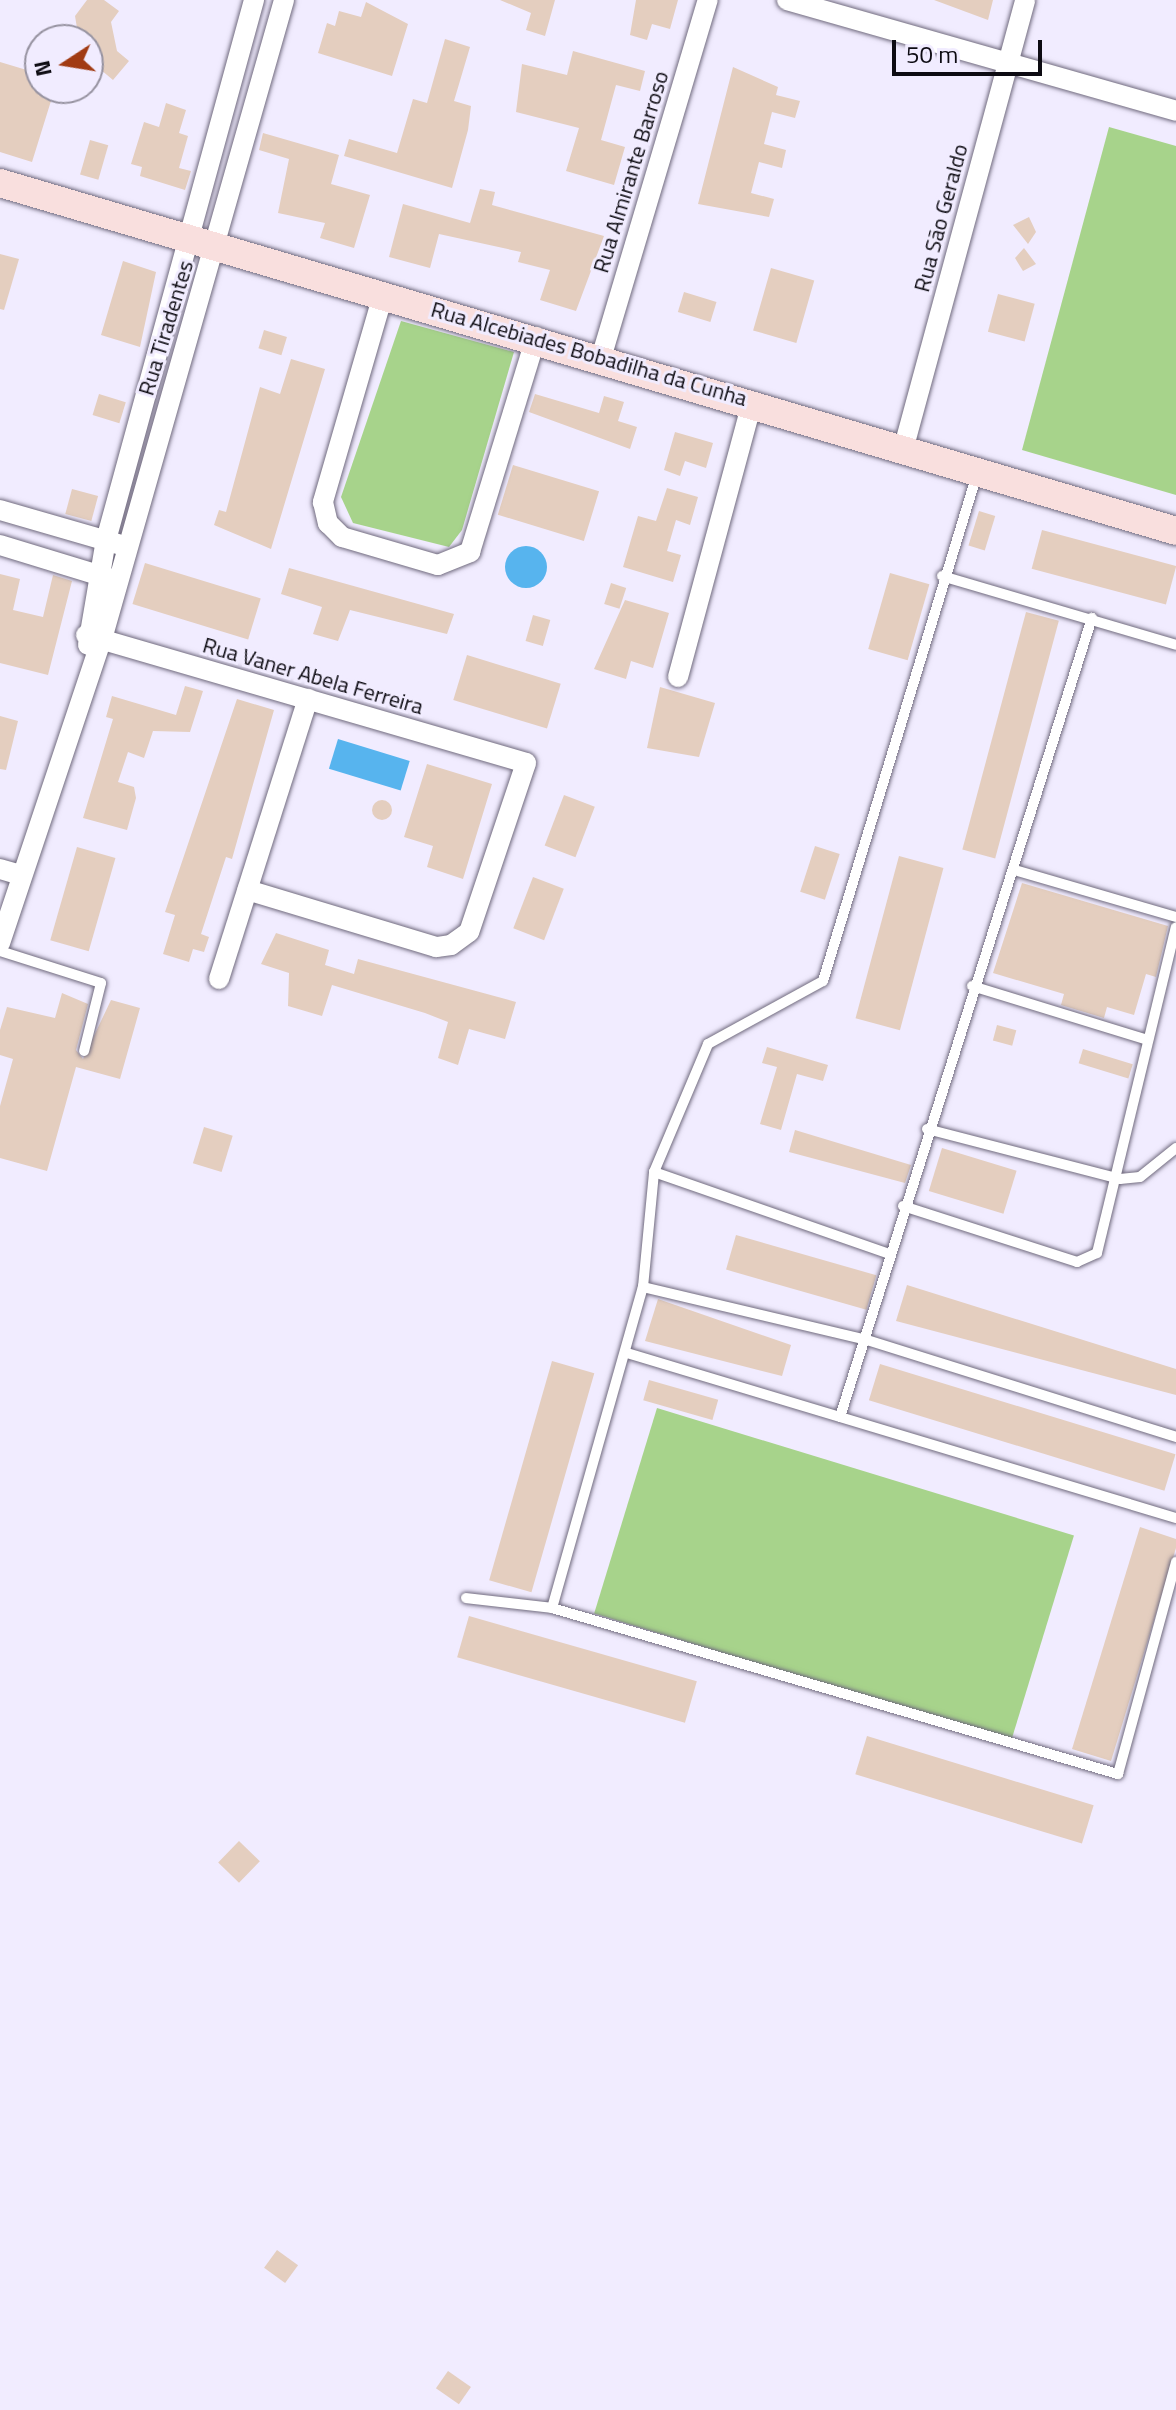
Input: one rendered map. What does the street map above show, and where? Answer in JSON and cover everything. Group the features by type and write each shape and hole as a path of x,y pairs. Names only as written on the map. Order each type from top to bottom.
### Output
{"street":[{"name":"Rua Tiradentes","path":"202,243 254,0"},
{"name":"Rua Tiradentes","path":"0,943 92,669 94,637 116,543 202,243 284,0"},
{"name":"Rua Almirante Barroso","path":"601,358 708,0"},
{"path":"787,0 1007,66 1176,111"},
{"name":"Rua São Geraldo","path":"903,450 1025,0"},
{"name":"Rua Alcebiades Bobadilha da Cunha","path":"0,183 536,337 977,474 1176,531"},
{"path":"383,295 323,502 328,523 342,537 424,561 457,563 470,552 536,337"},
{"path":"678,677 752,402"},
{"path":"0,510 116,543"},
{"path":"0,545 107,578"},
{"name":"Rua Vaner Abela Ferreira","path":"94,637 526,763 469,932 451,945 436,947 247,890"},
{"path":"219,979 308,699"},
{"path":"0,869 21,875"}],"lane":[{"path":"552,1608 627,1353 643,1287 654,1172 708,1044 823,981 942,576 977,474"},
{"path":"942,576 1176,645"},
{"path":"840,1417 867,1340 903,1206 972,986 1018,871 1092,618"},
{"path":"1018,871 1176,917"},
{"path":"903,1206 1077,1262 1097,1253 1120,1179 1148,1040 1176,927"},
{"path":"0,951 101,983 84,1051"},
{"path":"972,986 1148,1040"},
{"path":"927,1129 1120,1179 1140,1177 1176,1148"},
{"path":"654,1172 889,1254"},
{"path":"643,1287 867,1340 1176,1437"},
{"path":"627,1353 1176,1518"},
{"path":"466,1598 552,1608 1118,1774 1176,1562"}],"green space":[{"path":"1109,127 1176,146 1176,495 1022,450"},
{"path":"401,321 514,352 462,530 449,547 353,523 341,497"},
{"path":"657,1408 1074,1535 1011,1741 594,1614"}],"water":[{"path":"526,546 541,552 547,567 541,582 526,588 511,582 505,567 511,552"},
{"path":"338,739 410,761 401,791 329,769"}],"building":[{"path":"87,0 104,0 119,11 111,22 117,51 129,61 113,80 104,72 104,24 76,24 75,16"},
{"path":"500,0 555,0 545,36 526,30 531,13"},
{"path":"636,0 678,0 670,29 652,24 647,40 630,35"},
{"path":"934,0 993,0 988,20"},
{"path":"366,2 408,24 392,76 318,53 327,23 335,26 339,11 361,17"},
{"path":"445,39 470,47 454,101 471,106 468,130 452,188 344,156 349,139 397,153 413,99 427,103"},
{"path":"573,51 645,71 640,91 616,85 601,140 625,147 614,185 566,171 579,128 516,112 522,64 567,75"},
{"path":"0,62 24,69 24,104 50,104 32,162 0,152"},
{"path":"733,67 778,87 776,95 800,101 795,118 772,112 764,144 786,150 782,168 759,162 751,193 774,199 769,217 698,204"},
{"path":"166,103 186,110 179,133 188,136 179,168 191,171 185,190 140,176 142,167 131,164 144,122 159,127"},
{"path":"263,133 339,155 331,184 370,195 354,248 320,238 325,223 278,213 289,159 259,150"},
{"path":"90,140 108,145 98,180 80,175"},
{"path":"480,189 495,192 492,205 604,236 576,311 540,300 550,270 518,262 521,252 439,234 430,268 389,257 403,204 470,223"},
{"path":"1029,217 1036,232 1028,244 1013,225"},
{"path":"1024,248 1036,264 1023,271 1015,258"},
{"path":"0,254 19,259 4,310 0,309"},
{"path":"123,261 156,272 140,347 101,335"},
{"path":"771,268 814,280 796,343 753,330"},
{"path":"684,292 717,302 710,322 678,312"},
{"path":"998,294 1035,304 1025,342 988,332"},
{"path":"264,330 287,337 281,355 258,348"},
{"path":"291,359 325,369 271,549 214,525 219,510 226,512 260,387 280,394"},
{"path":"99,394 126,402 119,423 93,415"},
{"path":"535,394 599,413 604,396 624,402 618,421 637,427 630,449 529,412"},
{"path":"675,432 713,443 706,468 685,461 680,476 664,470"},
{"path":"513,465 599,491 584,541 498,515"},
{"path":"667,488 698,497 690,525 676,520 667,551 681,555 673,582 623,567 638,516 656,521"},
{"path":"72,489 98,496 91,521 65,514"},
{"path":"979,511 995,516 985,550 968,545"},
{"path":"1042,530 1176,566 1166,605 1032,569"},
{"path":"145,563 261,598 248,639 132,604"},
{"path":"289,568 454,614 447,634 350,610 338,641 313,634 322,607 281,594"},
{"path":"890,573 929,584 908,660 868,649"},
{"path":"0,574 20,579 13,610 43,617 53,575 72,581 48,675 0,663"},
{"path":"611,583 626,588 619,609 604,604"},
{"path":"625,600 669,613 653,668 631,661 626,679 594,669"},
{"path":"1026,612 1059,621 995,858 962,850"},
{"path":"533,615 550,620 543,646 526,641"},
{"path":"467,655 561,684 547,729 453,700"},
{"path":"185,686 203,691 190,732 153,731 144,758 128,752 118,782 134,787 136,798 127,830 83,818 113,719 106,717 112,696 176,715"},
{"path":"660,687 715,703 699,757 647,748"},
{"path":"237,699 274,710 232,859 226,857 201,934 209,937 204,952 193,949 189,962 163,954 175,915 165,912"},
{"path":"0,716 18,721 6,770 0,769"},
{"path":"427,764 492,784 463,879 427,867 433,846 404,837"},
{"path":"564,795 595,807 575,857 545,845"},
{"path":"378,800 386,800 392,810 386,820 378,820 372,814 372,806"},
{"path":"815,846 840,854 825,900 800,892"},
{"path":"77,847 115,858 89,951 50,940"},
{"path":"899,856 943,868 900,1030 856,1018"},
{"path":"533,877 564,889 544,940 513,928"},
{"path":"1022,883 1168,926 1156,977 1146,974 1134,1015 1107,1007 1104,1018 1061,1005 1064,994 993,973"},
{"path":"276,933 329,950 325,965 354,974 358,959 516,1002 505,1039 469,1029 458,1065 438,1058 448,1022 425,1013 332,985 322,1016 288,1006 289,973 261,964"},
{"path":"62,993 88,1004 76,1050 83,1059 111,1000 140,1008 120,1079 76,1067 47,1171 0,1158 0,1106 13,1059 0,1055 0,1030 7,1007 55,1018"},
{"path":"997,1025 1016,1030 1012,1046 993,1040"},
{"path":"767,1047 828,1065 823,1081 797,1074 781,1130 760,1124 777,1067 762,1063"},
{"path":"1083,1049 1133,1064 1128,1079 1079,1063"},
{"path":"204,1127 233,1136 222,1172 193,1163"},
{"path":"795,1130 911,1165 905,1183 789,1152"},
{"path":"942,1148 1017,1171 1003,1214 929,1191"},
{"path":"736,1235 876,1275 866,1310 726,1270"},
{"path":"907,1285 1176,1369 1176,1395 896,1321"},
{"path":"658,1299 791,1345 782,1376 645,1341"},
{"path":"552,1361 594,1373 531,1592 489,1580"},
{"path":"880,1364 1175,1454 1164,1491 869,1400"},
{"path":"649,1380 718,1400 712,1420 643,1400"},
{"path":"1140,1527 1176,1539 1176,1548 1111,1761 1072,1749"},
{"path":"469,1616 697,1681 685,1723 457,1657"},
{"path":"867,1736 1094,1805 1082,1844 855,1774"},
{"path":"239,1841 260,1861 239,1883 218,1863"},
{"path":"277,2250 298,2265 285,2283 264,2268"},
{"path":"448,2371 471,2387 459,2404 436,2388"}]}
